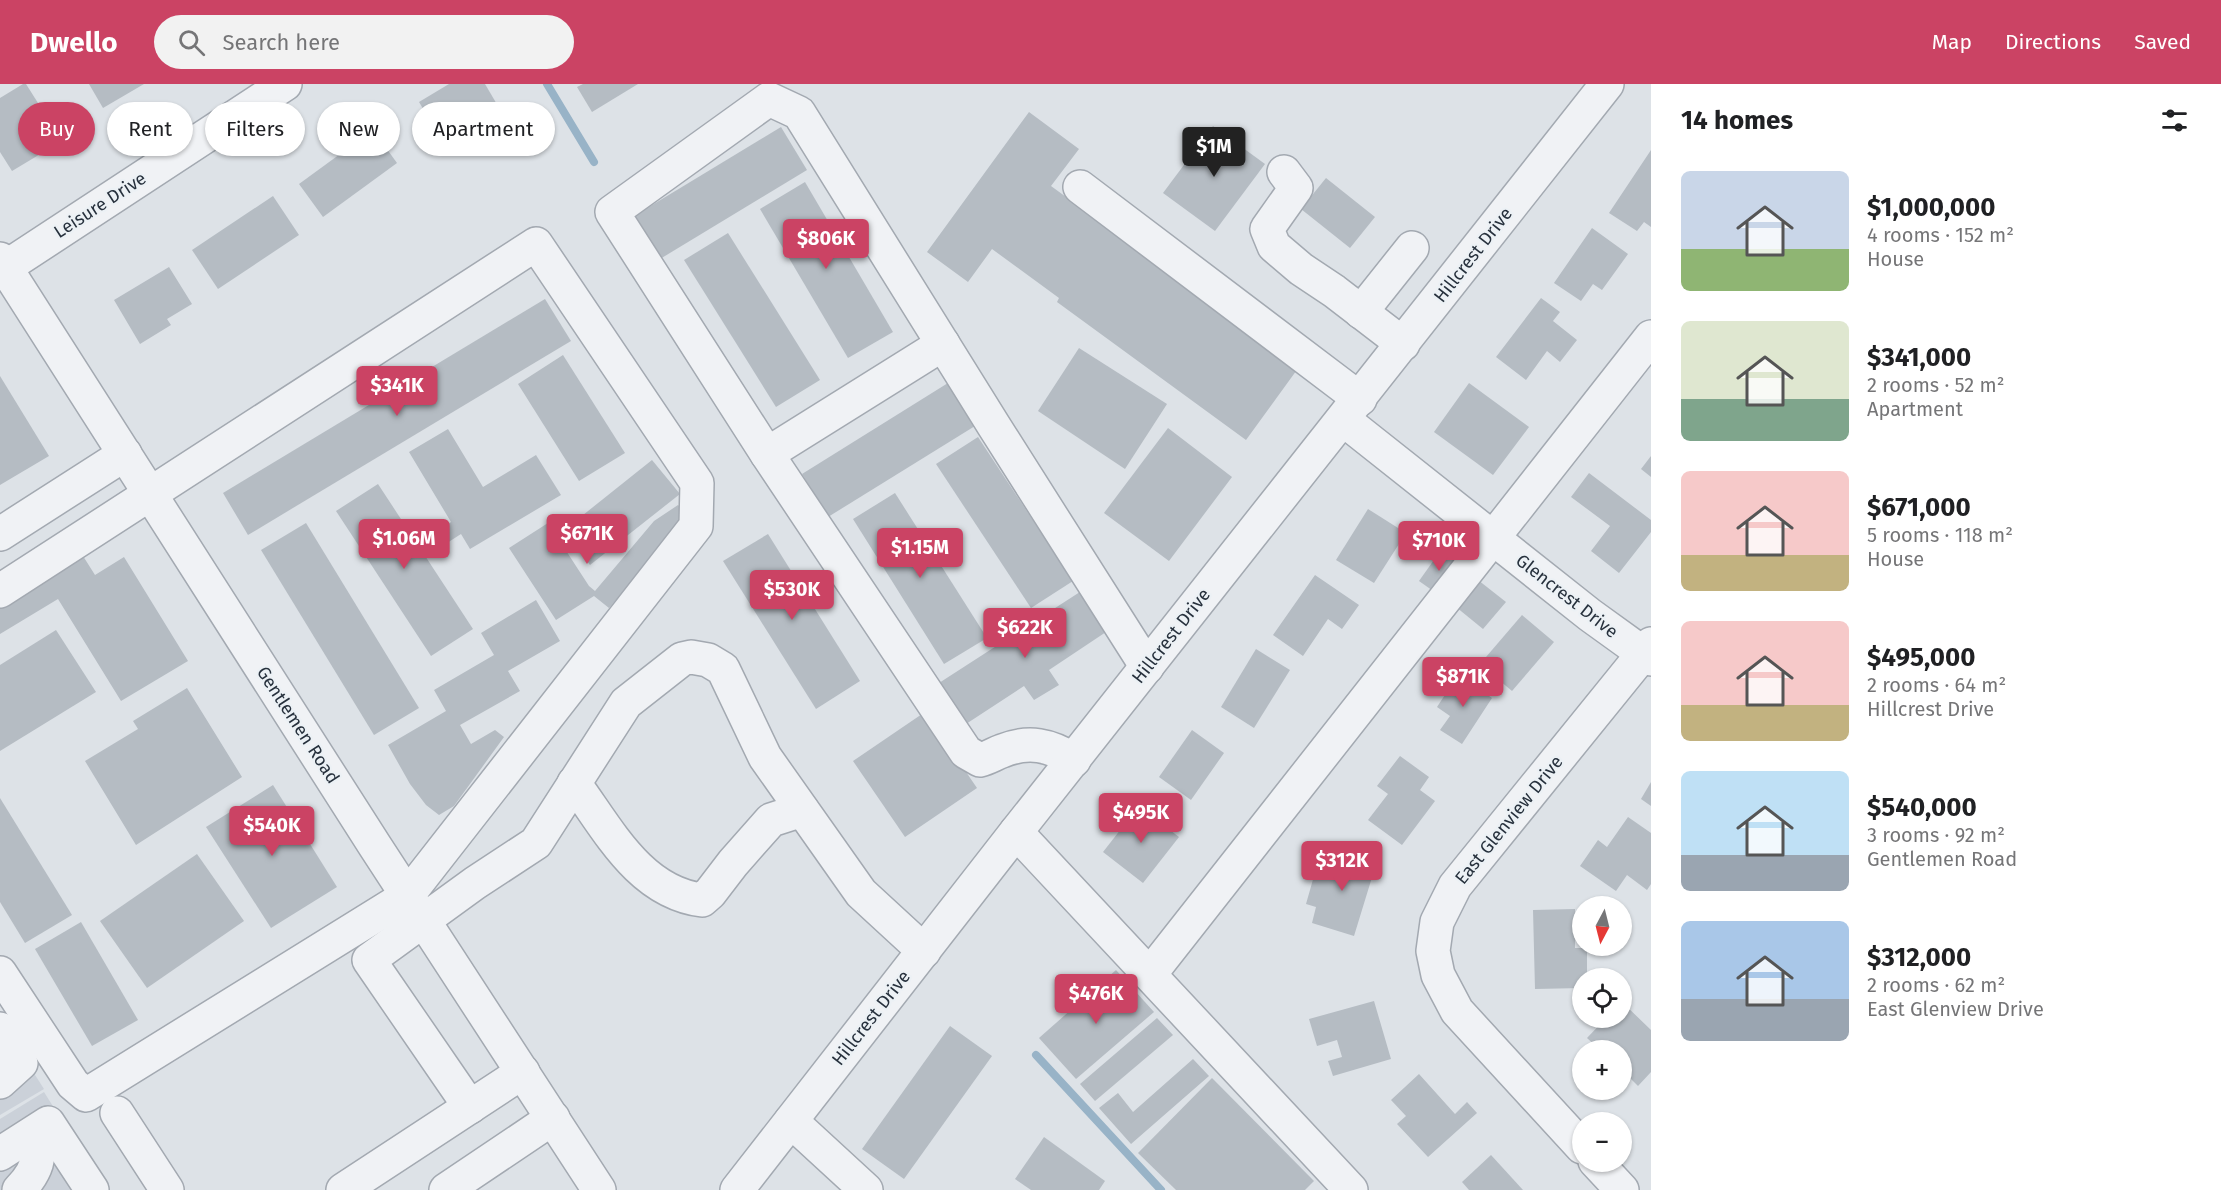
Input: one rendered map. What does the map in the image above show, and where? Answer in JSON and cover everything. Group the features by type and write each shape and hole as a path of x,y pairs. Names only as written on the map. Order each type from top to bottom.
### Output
{"street":[{"name":"Leisure Drive","path":"3,263 285,84"},
{"name":"Hillcrest Drive","path":"737,1190 1016,832 1607,84"},
{"path":"1074,760 1061,752 1037,744 1019,745 980,760 966,752 767,454 612,212 769,99 799,113 1147,667"},
{"path":"1284,172 1296,188 1267,230 1274,246 1301,269 1403,344"},
{"name":"Glencrest Drive","path":"1080,187 1352,409 1493,538 1590,615 1649,652"},
{"path":"0,591 536,244 697,483 696,525 415,908 369,960 470,1107"},
{"path":"1361,312 1412,248"},
{"name":"Gentlemen Road","path":"3,263 415,908 599,1190"},
{"path":"1150,974 1651,337"},
{"path":"767,454 943,344"},
{"path":"0,534 125,454"},
{"name":"East Glenview Drive","path":"1572,1136 1457,1011 1438,975 1433,951 1437,922 1455,886 1649,652"},
{"path":"0,973 73,1084 86,1095 415,908 475,883 536,843 626,703 682,659 691,657 708,660 723,669 765,757 861,893 924,951"},
{"path":"574,783 636,867 676,894 702,900 771,820 802,810"},
{"path":"1016,832 1351,1190"},
{"path":"0,1029 21,1063 0,1082"},
{"path":"343,1190 523,1072"},
{"path":"117,1113 167,1190"},
{"path":"446,1190 553,1118"},
{"path":"791,1121 852,1185"},
{"path":"0,1154 48,1123 92,1190"},
{"path":"19,1190 36,1167 37,1143 32,1134"},
{"path":"1605,1172 1622,1190"}],"shaded area":[{"path":"0,1020 44,1089 0,1115"},
{"path":"44,1092 105,1190 0,1190 0,1119"}],"building":[{"path":"26,84 37,102 18,102 18,156 37,156 12,171 0,152 0,98"},
{"path":"89,84 144,84 113,102 107,102 107,106 103,108"},
{"path":"449,84 485,84 496,102 419,102"},
{"path":"583,84 638,84 592,112 577,87"},
{"path":"1029,112 1079,149 1051,186 1299,367 1246,440 1057,302 1059,298 992,249 968,282 927,252"},
{"path":"1213,126 1265,164 1215,231 1163,193"},
{"path":"781,127 807,170 660,259 634,216"},
{"path":"1651,150 1651,227 1644,222 1637,231 1609,213"},
{"path":"337,156 392,156 397,163 323,217 299,184"},
{"path":"1326,178 1375,217 1350,248 1301,209"},
{"path":"805,182 893,332 848,358 760,209"},
{"path":"273,196 299,235 218,289 192,250"},
{"path":"1592,228 1628,254 1602,290 1593,284 1581,301 1554,283"},
{"path":"728,233 820,380 776,407 684,260"},
{"path":"169,267 192,304 167,319 171,325 140,344 114,300"},
{"path":"1541,298 1560,312 1553,321 1577,340 1560,362 1547,351 1526,380 1496,357"},
{"path":"545,299 571,341 248,535 223,493"},
{"path":"1079,348 1167,404 1125,469 1038,411"},
{"path":"563,355 625,453 579,481 518,384"},
{"path":"0,376 49,456 0,485"},
{"path":"948,383 975,426 828,517 802,474"},
{"path":"1469,383 1529,427 1493,475 1434,432"},
{"path":"1168,428 1232,477 1169,561 1104,513"},
{"path":"448,429 483,487 536,455 561,495 470,549 461,534 447,543 439,530 451,522 409,452"},
{"path":"978,437 1073,581 1031,608 936,464"},
{"path":"1651,456 1651,477 1641,469"},
{"path":"652,460 680,494 590,565 563,531"},
{"path":"1589,473 1651,520 1651,532 1619,573 1591,551 1610,526 1571,497"},
{"path":"378,484 473,629 431,656 336,511"},
{"path":"895,493 987,638 944,664 853,519"},
{"path":"678,505 689,515 609,608 594,596 556,620 509,548 548,523 589,586 595,591 654,521"},
{"path":"1368,509 1406,533 1374,583 1336,560"},
{"path":"306,523 419,708 374,735 261,550"},
{"path":"768,534 860,681 816,709 723,561"},
{"path":"1441,550 1458,563 1436,593 1419,581"},
{"path":"83,556 95,575 124,557 188,661 121,701 58,599 0,634 0,607"},
{"path":"1315,575 1359,605 1342,629 1328,619 1303,656 1273,635"},
{"path":"1478,580 1506,602 1483,629 1456,607"},
{"path":"1083,590 1109,630 1049,670 1059,685 1034,700 1024,686 966,724 939,683"},
{"path":"536,600 560,641 508,671 520,691 460,725 471,744 495,730 504,737 454,806 439,815 426,805 410,784 388,745 446,711 434,690 494,655 481,633"},
{"path":"1522,615 1554,642 1512,691 1480,664"},
{"path":"56,630 96,692 0,751 0,665"},
{"path":"1256,649 1290,670 1254,728 1221,707"},
{"path":"1458,675 1492,698 1462,744 1440,730 1450,716 1437,707"},
{"path":"187,688 242,777 136,845 85,761 138,729 133,721"},
{"path":"925,712 977,788 905,837 853,761"},
{"path":"1192,730 1224,753 1191,800 1159,777"},
{"path":"1400,756 1429,777 1420,790 1435,801 1402,845 1368,820 1388,794 1377,786"},
{"path":"1651,782 1651,806 1641,799"},
{"path":"273,785 337,887 271,928 206,827"},
{"path":"0,798 72,915 25,943 0,902"},
{"path":"1139,806 1179,837 1143,883 1103,852"},
{"path":"1628,817 1651,833 1651,884 1647,890 1627,875 1616,891 1580,866 1598,840 1607,847"},
{"path":"1338,849 1377,861 1354,936 1312,923 1316,907 1306,904 1316,869 1331,873"},
{"path":"197,854 244,921 147,988 100,921"},
{"path":"1572,909 1572,956 1587,956 1587,968 1572,968 1572,988 1535,989 1533,910"},
{"path":"81,922 138,1020 92,1046 35,949"},
{"path":"1116,970 1154,1012 1076,1079 1039,1038"},
{"path":"1374,1001 1391,1059 1333,1076 1328,1061 1342,1057 1337,1040 1317,1046 1309,1019"},
{"path":"1632,1012 1651,1030 1651,1072 1638,1086 1632,1080 1632,1040 1589,1040 1587,1038 1597,1028 1632,1028"},
{"path":"1157,1018 1173,1035 1095,1101 1080,1084"},
{"path":"950,1026 992,1056 904,1179 862,1149"},
{"path":"1193,1059 1209,1076 1131,1144 1099,1108 1118,1093 1133,1112"},
{"path":"1419,1074 1455,1114 1467,1102 1477,1113 1428,1157 1397,1124 1406,1116 1391,1100"},
{"path":"1212,1078 1314,1181 1305,1190 1176,1190 1138,1153"},
{"path":"1044,1137 1105,1181 1099,1190 1031,1190 1015,1179"},
{"path":"1491,1155 1523,1190 1469,1190 1462,1182"}],"waterway":[{"path":"547,84 594,162"},
{"path":"1036,1055 1161,1190"}]}
